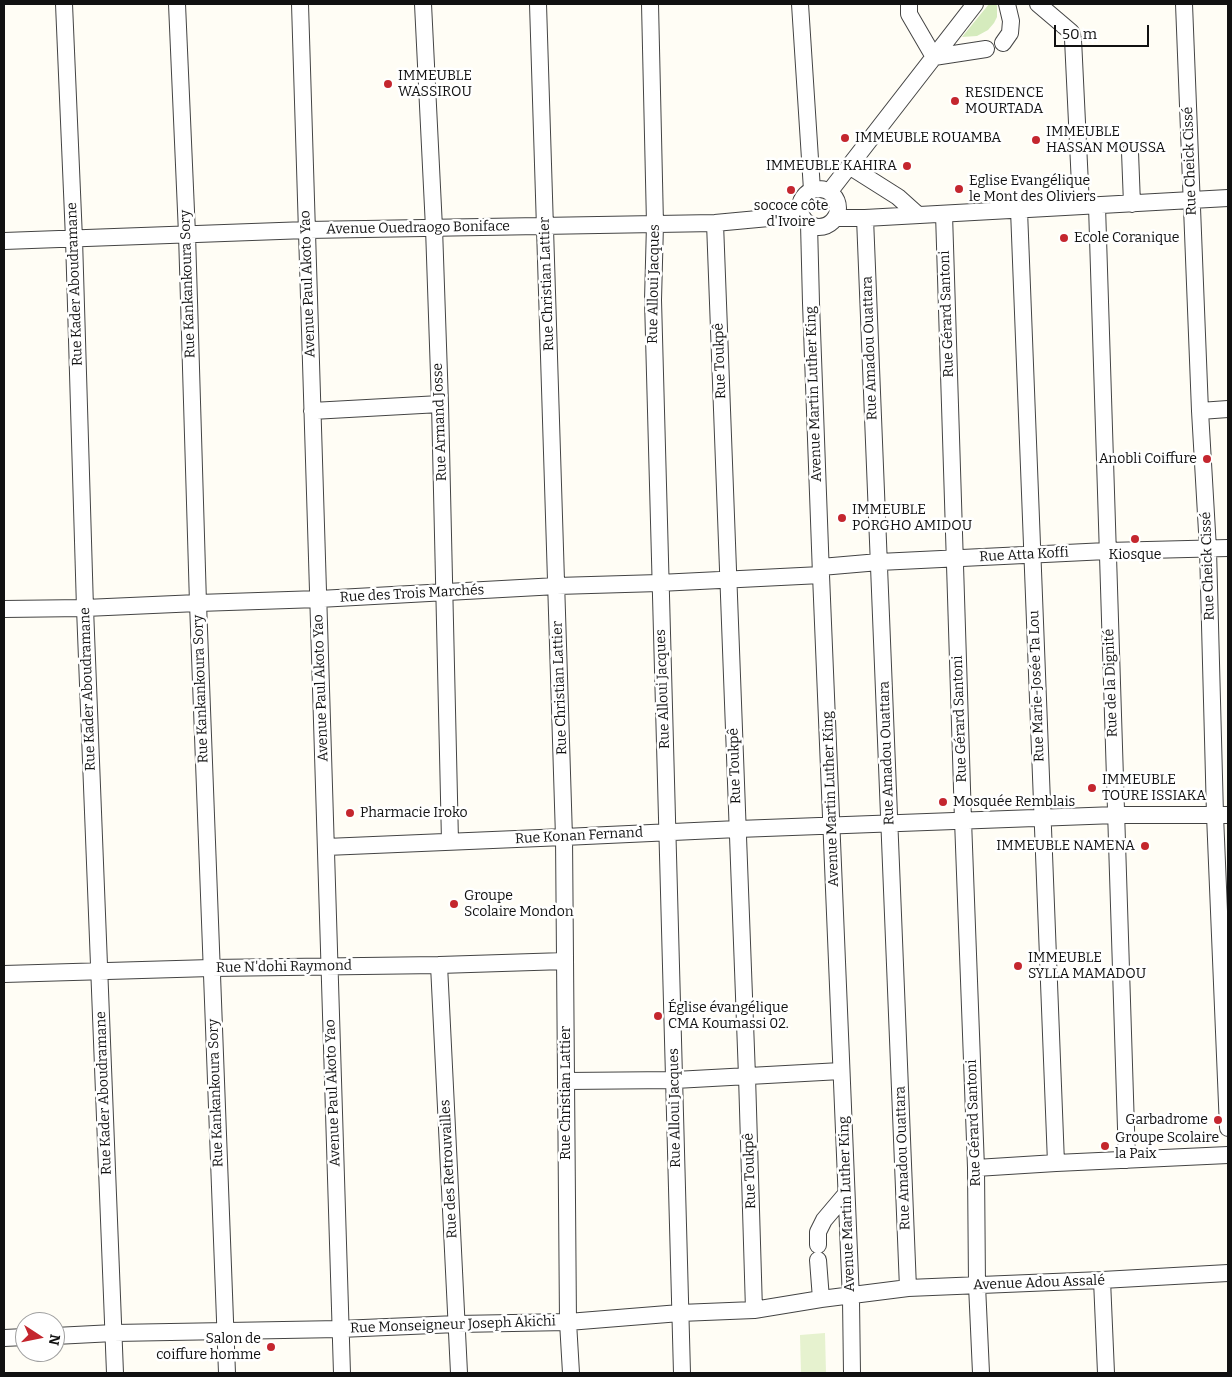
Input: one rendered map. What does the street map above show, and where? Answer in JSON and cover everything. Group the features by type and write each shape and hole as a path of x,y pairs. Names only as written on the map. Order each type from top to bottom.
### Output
{"street":[{"name":"Rue Kader Aboudramane","path":"64,4 74,239 85,608 115,1373"},
{"name":"Rue Kankankoura Sory","path":"177,4 187,234 198,603 227,1373"},
{"name":"Avenue Paul Akoto Yao","path":"300,4 342,1373"},
{"name":"Rue Armand Josse","path":"423,4 440,404 450,841"},
{"name":"Rue Christian Lattier","path":"538,4 564,837 568,1322 571,1373"},
{"name":"Rue Alloui Jacques","path":"650,4 655,224 652,300 682,1373"},
{"path":"800,4 812,190"},
{"path":"909,4 909,14 934,57"},
{"path":"830,191 975,4"},
{"path":"1003,43 1010,34 1011,21 1007,4"},
{"name":"Rue de la Dignité","path":"1038,4 1071,32 1073,39 1089,206 1107,550 1127,1160"},
{"name":"Rue Cheick Cissé","path":"1184,4 1200,411 1222,815 1228,1128"},
{"path":"934,57 986,49"},
{"path":"1130,152 1132,204"},
{"path":"849,166 898,197 918,215"},
{"path":"824,189 830,191 838,200 839,206 836,218 832,223 821,227 805,220 800,209 803,198 807,193 812,190 824,189"},
{"path":"836,218 944,214 1228,198"},
{"name":"Rue Marie-Josée Ta Lou","path":"1019,210 1056,1163"},
{"name":"Rue Gérard Santoni","path":"944,214 954,559 976,1168 977,1285 982,1373"},
{"name":"Rue Amadou Ouattara","path":"865,218 908,1288"},
{"name":"Avenue Ouedraogo Boniface","path":"4,241 307,230 805,220"},
{"name":"Avenue Martin Luther King","path":"805,220 811,303 852,1373"},
{"name":"Rue Toukpê","path":"715,223 754,1310"},
{"path":"312,411 440,404"},
{"path":"1200,411 1228,409"},
{"name":"Rue Atta Koffi","path":"821,571 879,562 1107,550 1228,548"},
{"name":"Rue des Trois Marchés","path":"4,609 85,608 319,599 557,586 660,584 821,571"},
{"name":"Rue Konan Fernand","path":"326,846 1042,817 1222,815"},
{"name":"Rue N'dohi Raymond","path":"4,974 565,961"},
{"name":"Rue des Retrouvailles","path":"439,965 459,1373"},
{"path":"566,1082 675,1080 841,1071"},
{"path":"976,1168 1228,1156"},
{"path":"821,1299 818,1232 824,1220 846,1194"},
{"name":"Avenue Adou Assalé","path":"850,1295 908,1288 1228,1273"},
{"path":"1102,1280 1106,1373"},
{"name":"Rue Monseigneur Joseph Akichi","path":"65,1335 568,1322 680,1313 754,1310 850,1295"}],"green space":[{"path":"989,4 996,4 997,6 997,17 994,23 988,30 977,36 962,37"},
{"path":"825,1333 826,1373 801,1373 800,1335"}],"place":[{"name":"IMMEUBLE WASSIROU","path":"388,84"},
{"name":"RESIDENCE MOURTADA","path":"955,101"},
{"name":"IMMEUBLE ROUAMBA","path":"845,138"},
{"name":"IMMEUBLE HASSAN MOUSSA","path":"1036,140"},
{"name":"IMMEUBLE KAHIRA","path":"907,166"},
{"name":"Eglise Evangélique le Mont des Oliviers","path":"959,189"},
{"name":"sococe côte d'Ivoire","path":"791,190"},
{"name":"Ecole Coranique","path":"1064,238"},
{"name":"Anobli Coiffure","path":"1207,459"},
{"name":"IMMEUBLE PORGHO AMIDOU","path":"842,518"},
{"name":"Kiosque","path":"1135,539"},
{"name":"IMMEUBLE TOURE ISSIAKA","path":"1092,788"},
{"name":"Mosquée Remblais","path":"943,802"},
{"name":"Pharmacie Iroko","path":"350,813"},
{"name":"IMMEUBLE NAMENA","path":"1145,846"},
{"name":"Groupe Scolaire Mondon","path":"454,904"},
{"name":"IMMEUBLE SYLLA MAMADOU","path":"1018,966"},
{"name":"Église évangélique CMA Koumassi 02.","path":"658,1016"},
{"name":"Garbadrome","path":"1218,1120"},
{"name":"Groupe Scolaire la Paix","path":"1105,1146"},
{"name":"Salon de coiffure homme","path":"271,1347"}]}
